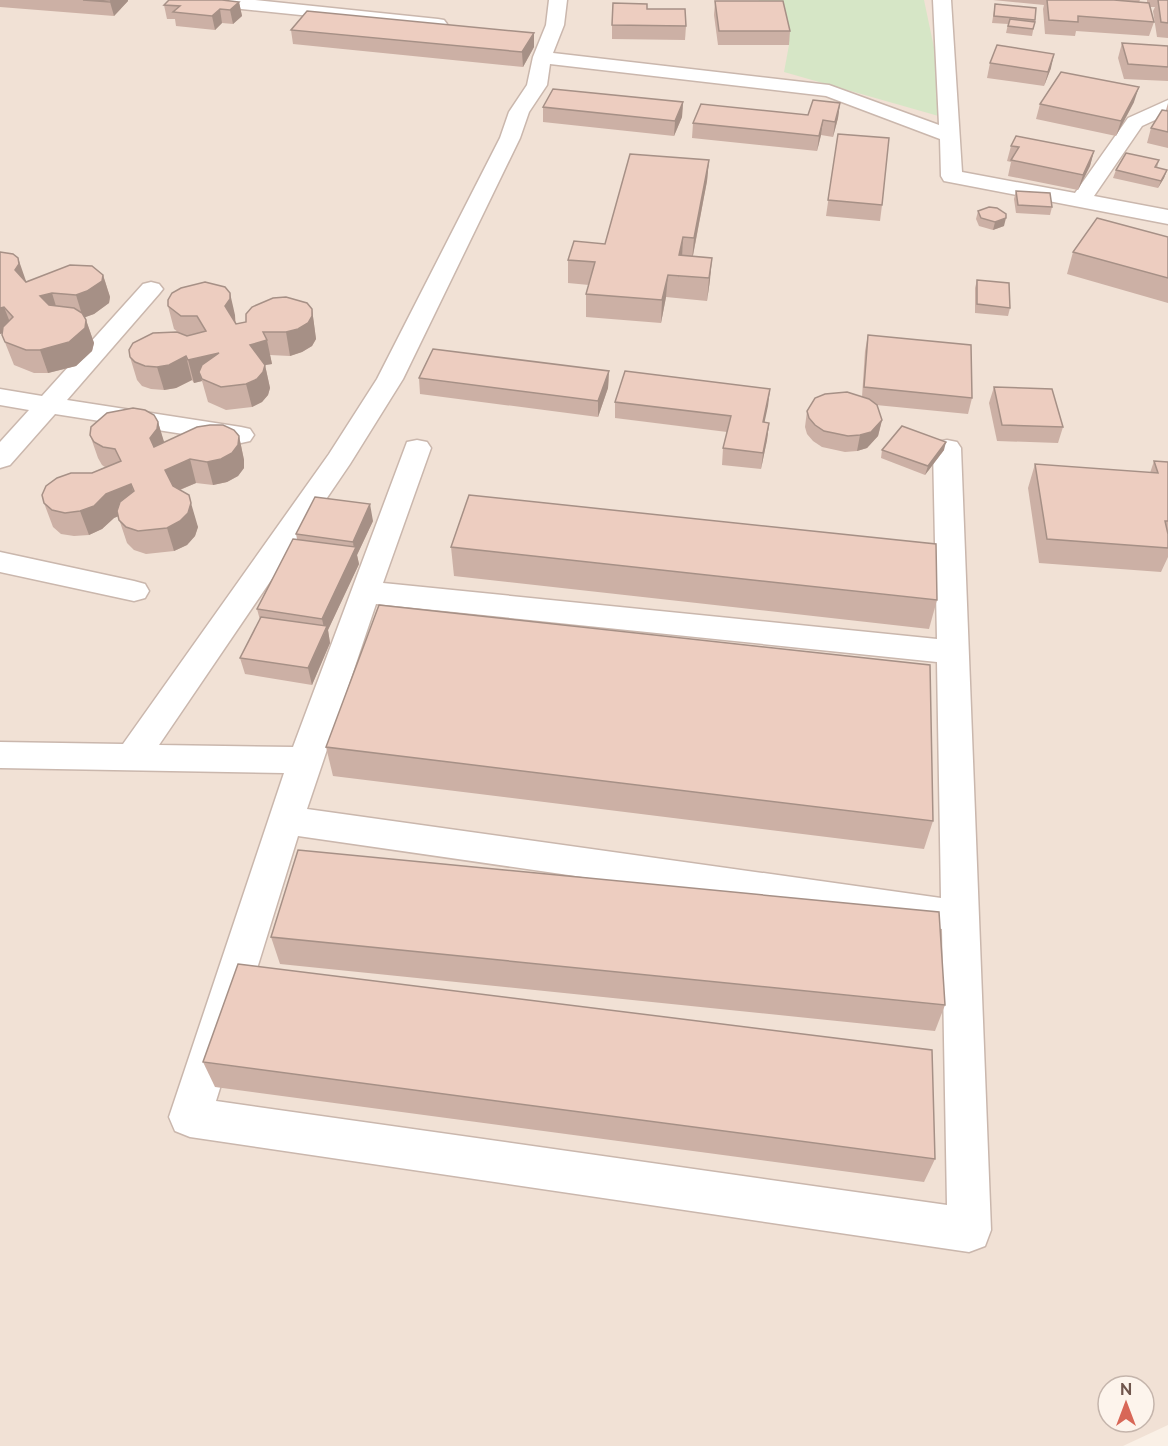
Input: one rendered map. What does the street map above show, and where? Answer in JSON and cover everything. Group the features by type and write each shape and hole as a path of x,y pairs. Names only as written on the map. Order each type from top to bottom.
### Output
{"street":[{"path":"203,0 457,26"},
{"path":"132,757 340,458 390,379 504,149 519,112 537,85 542,57 555,25 558,0"},
{"path":"942,0 952,176 1168,217"},
{"path":"340,14 402,2"},
{"path":"527,33 550,36"},
{"path":"542,57 830,91 950,136"},
{"path":"1081,200 1134,122 1168,106"},
{"path":"0,459 151,289"},
{"path":"0,397 241,435"},
{"path":"417,448 305,760 190,1117 969,1230 947,448"},
{"path":"0,562 134,591"},
{"path":"366,592 952,652"},
{"path":"0,755 305,760"},
{"path":"286,820 960,916"}],"shaded area":[{"path":"0,0 1168,0 1168,1425 1156,1431 1156,1374 1096,1374 1096,1434 1149,1434 1123,1446 0,1446"}],"green space":[{"path":"758,0 924,0 949,119 784,72 789,45 782,15"}],"building":[{"path":"83,0 112,0 110,2"},
{"path":"169,0 239,2 230,10 220,9 212,16 173,12 180,6 164,5"},
{"path":"1047,0 1114,0 1149,3 1154,22 1078,16 1078,22 1049,20"},
{"path":"1158,0 1168,0 1168,23 1161,22"},
{"path":"715,1 783,1 790,31 719,31"},
{"path":"613,3 647,4 647,9 685,9 686,26 612,25"},
{"path":"995,4 1036,8 1035,20 994,16"},
{"path":"307,11 534,33 522,52 291,30"},
{"path":"1010,19 1035,22 1033,29 1008,26"},
{"path":"1122,43 1168,46 1168,67 1128,64"},
{"path":"997,45 1054,54 1048,72 990,63"},
{"path":"1061,72 1139,87 1121,121 1040,104"},
{"path":"553,89 683,102 675,121 543,107"},
{"path":"813,100 840,103 835,122 823,120 819,136 693,123 701,104 808,115"},
{"path":"1162,110 1168,111 1168,132 1151,128"},
{"path":"838,134 889,138 882,205 828,200"},
{"path":"1016,136 1094,151 1083,175 1011,160 1019,147 1011,146"},
{"path":"1126,153 1159,160 1155,167 1167,170 1161,181 1116,170"},
{"path":"630,154 709,160 694,238 683,237 679,255 712,258 709,278 668,275 662,300 586,294 595,262 568,260 574,241 605,244"},
{"path":"1016,191 1050,193 1052,207 1018,205"},
{"path":"989,207 997,208 1006,214 1006,218 995,222 981,218 978,211"},
{"path":"1097,218 1168,237 1168,278 1073,252"},
{"path":"0,252 13,254 18,258 19,264 15,270 26,282 70,265 92,266 103,275 102,281 76,295 52,293 40,296 49,305 74,308 82,313 86,320 85,328 69,342 40,350 26,350 5,342 2,335 3,327 13,317 4,307 0,308"},
{"path":"977,280 1009,283 1010,308 977,304"},
{"path":"205,282 225,287 230,293 230,299 225,306 236,324 246,322 246,314 252,307 273,298 286,297 307,303 312,309 312,316 308,323 298,329 286,332 263,332 267,340 250,345 265,365 257,379 246,384 221,387 202,379 199,372 202,365 219,353 188,360 186,356 169,365 157,367 135,362 130,357 129,350 133,343 153,333 177,332 187,336 206,331 197,316 181,316 168,306 172,293 181,288"},
{"path":"868,335 971,345 972,398 864,387"},
{"path":"433,349 609,371 598,401 419,378"},
{"path":"625,371 770,389 763,422 769,423 763,453 723,448 731,416 615,402"},
{"path":"994,387 1052,389 1063,427 1002,425"},
{"path":"847,392 869,399 877,405 882,420 871,432 848,436 824,431 809,418 807,411 815,398 825,394"},
{"path":"133,408 145,410 154,415 158,422 157,429 150,438 154,447 197,427 210,425 223,425 234,430 239,436 238,445 232,453 221,459 207,462 190,459 165,470 173,486 189,495 191,503 188,513 180,521 167,528 138,531 126,527 119,520 117,511 120,502 134,491 131,484 106,494 94,506 80,511 65,513 52,510 44,503 42,495 46,486 57,478 71,473 92,473 121,461 115,449 103,447 94,442 90,435 91,427 107,413"},
{"path":"902,426 946,442 928,466 882,450"},
{"path":"1154,461 1168,462 1168,521 1165,521 1168,548 1047,539 1035,464 1158,473"},
{"path":"469,495 936,544 937,600 451,547"},
{"path":"315,497 370,504 353,542 296,534"},
{"path":"293,539 356,547 322,619 257,609"},
{"path":"379,605 930,665 933,821 326,747"},
{"path":"261,617 327,626 308,668 240,658"},
{"path":"298,850 939,912 945,1005 271,937"},
{"path":"238,964 932,1050 935,1159 203,1062"}]}
